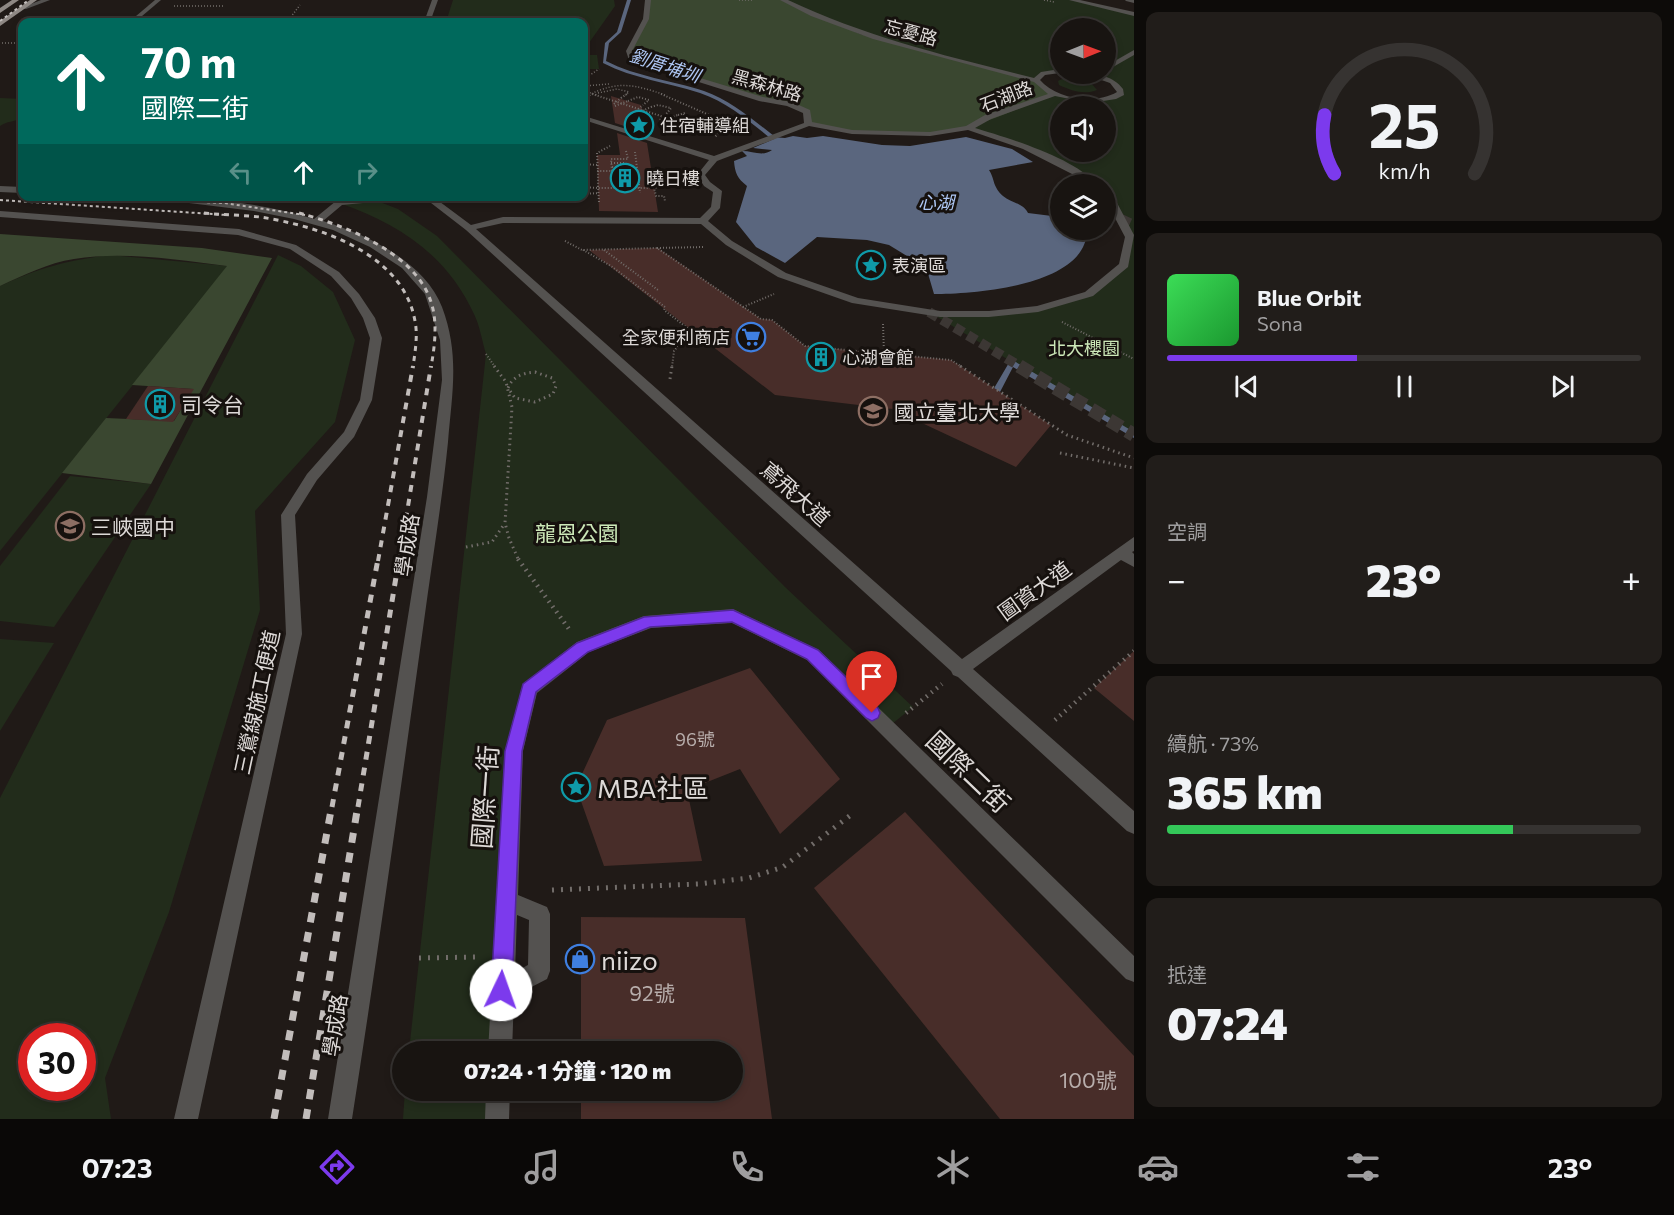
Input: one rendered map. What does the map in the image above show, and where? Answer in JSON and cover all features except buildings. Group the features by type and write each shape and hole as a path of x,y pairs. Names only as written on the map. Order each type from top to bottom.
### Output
{"main road":[{"path":"0,11 16,0"},
{"path":"0,24 34,0"}],"street":[{"path":"24,8 47,0"},
{"path":"137,18 158,0"},
{"path":"428,18 435,0"},
{"name":"黑森林路","path":"648,0 648,12 638,38 629,51 631,60 762,99 789,104 807,112 808,124"},
{"name":"忘憂路","path":"783,0 860,34 1035,80"},
{"path":"1072,0 1134,14"},
{"path":"1128,0 1134,1"},
{"path":"1116,63 1134,52"},
{"path":"1050,72 1042,73 1035,80 1038,85 1055,94 1096,101 1116,98 1125,90 1116,84"},
{"name":"石湖路","path":"968,128 988,117 1055,94"},
{"path":"588,119 714,159"},
{"path":"703,221 715,208 718,191 707,184 701,175 714,159 808,124 852,132 930,134 968,128 1026,147 1078,174"},
{"path":"0,189 18,190"},
{"name":"學成路","path":"194,201 318,221 347,232 409,268 432,296 449,364 440,456 386,829 340,1119"},
{"path":"318,221 337,201"},
{"name":"鳶飛大道","path":"433,201 469,228 959,670 1134,824"},
{"path":"469,228 503,220 703,221 729,243 782,275 856,301 939,314 989,314 1038,309 1089,294 1124,265 1130,237 1116,209"},
{"name":"三鶯線施工便道","path":"0,214 238,232 293,247 336,274 355,296 369,318 376,338 366,400 349,434 312,477 288,515 294,634 186,1119"},
{"name":"圖資大道","path":"959,670 1130,552"},
{"name":"國際二街","path":"650,621 733,616 813,655 1134,971"},
{"name":"國際一街","path":"500,1041 514,751 529,688 583,647 650,621"},
{"path":"501,990 539,971 540,914 506,901"},
{"path":"497,1119 498,1101"}],"path":[{"path":"739,0 753,0"},
{"path":"290,18 300,5"},
{"path":"170,6 225,6"},
{"path":"290,18 386,18"},
{"path":"0,43 18,43"},
{"path":"588,76 599,69"},
{"path":"588,86 609,84 588,96"},
{"path":"614,105 629,92 617,89 596,93 604,87 620,84 634,86 714,114 721,123 720,131 692,152"},
{"path":"588,92 689,125"},
{"path":"614,105 638,97 649,100 636,112 658,105 671,108 661,120 685,113 679,121"},
{"path":"599,200 597,153 633,133"},
{"path":"598,171 612,171 611,159 628,159 627,151 620,151"},
{"path":"634,151 640,193"},
{"path":"588,164 598,165"},
{"path":"588,187 654,188 663,186 666,182 652,177"},
{"path":"654,188 656,196 664,196 665,201"},
{"path":"588,194 598,194"},
{"path":"528,220 610,266 665,306 664,310 690,330 675,351 669,409"},
{"path":"582,250 657,248 761,319 772,320 805,346 951,360 1067,435 1134,458"},
{"path":"604,249 658,290"},
{"path":"883,305 884,354"},
{"path":"1038,309 1134,359"},
{"path":"486,354 508,388 515,398 526,402 544,400 554,394 556,389 552,378 535,372 516,376 508,388 512,407 506,523 513,552 583,647"},
{"path":"1060,453 1134,468"},
{"path":"466,547 492,542 506,523"},
{"path":"1052,723 1134,651"},
{"path":"887,728 959,670"},
{"path":"546,890 698,884 749,878 783,867 852,814"},
{"path":"419,958 503,957"}],"green space":[{"path":"453,0 614,0 615,6 588,44 588,18 447,18"},
{"path":"648,0 783,0 860,34 1036,80 1055,94 1001,116 950,132 888,134 808,124 807,112 789,104 762,99 631,59 632,44"},
{"name":"北大櫻園","path":"783,0 1072,0 1134,14 1134,435 929,312 940,314 1038,309 1089,294 1123,265 1130,237 1116,209 1116,174 1077,174 1057,162 1116,162 1116,96 1114,96 1122,90 1112,84 1116,84 1116,18 1050,18 1050,72 1036,80 860,34"},
{"path":"588,55 597,55 599,69 588,69"},
{"path":"1092,84 1097,90 1073,91 1059,85"},
{"path":"1055,94 1064,96 1050,96 1050,158 1017,144 968,128"},
{"path":"0,98 18,99 18,119 0,126"},
{"name":"龍恩公園","path":"377,201 398,209 437,236 785,587 913,707 887,728 813,655 733,616 650,621 583,647 529,688 514,751 500,1041 410,1041 486,354 474,314 450,275 435,258 401,231 339,203"},
{"path":"0,234 202,248 272,258 151,484 62,473 106,418 174,421 193,389 132,385 227,266 151,257 93,257 55,263 0,286"},
{"path":"110,255 228,266 0,551 0,286 27,274 54,266"},
{"path":"278,255 301,266 333,292 355,340 335,422 255,511 260,610 169,912 105,1078 111,1119 0,1119 0,798"},
{"path":"70,476 151,484 54,627 0,621 0,566"},
{"path":"0,639 54,643 0,731"},
{"path":"404,1101 498,1101 497,1119 403,1119"}],"water":[{"name":"心湖","path":"823,136 882,145 910,146 966,137 1012,149 1033,162 989,170 997,189 1003,196 1023,207 1028,213 1050,216 1050,240 1084,240 1082,249 1069,264 1049,275 1026,283 1000,289 952,294 934,294 924,260 907,256 889,245 867,240 817,237 785,263 756,247 736,222 747,186 737,175 734,161 747,156 742,151 769,152 772,150 753,148 774,139 772,137"}],"waterway":[{"name":"劉厝埔圳","path":"629,0 619,32 607,43 604,62 640,76 702,92 721,100 772,137"},
{"path":"997,390 1012,363 1134,435"}],"tunnel":[{"path":"1121,219 1134,225"},
{"path":"929,312 1021,367"},
{"path":"1019,366 1134,435"}],"railway":[{"path":"0,21 29,0"},
{"path":"0,200 227,215"},
{"path":"179,201 224,203 305,215"},
{"path":"204,213 260,217 307,227 355,247 376,261 394,277 407,297 416,327 413,367"},
{"path":"299,213 356,233 393,254 409,267 421,282 433,307 435,333 431,367"},
{"path":"378,561 413,366"},
{"path":"399,561 431,366"},
{"path":"332,807 378,559"},
{"path":"358,807 399,559"},
{"path":"274,1119 332,805"},
{"path":"306,1119 358,805"}],"place":[{"name":"住宿輔導組","path":"639,125"},
{"name":"曉日樓","path":"625,178"},
{"name":"表演區","path":"871,265"},
{"name":"全家便利商店","path":"751,337"},
{"name":"心湖會館","path":"821,357"},
{"name":"司令台","path":"160,404"},
{"name":"國立臺北大學","path":"873,411"},
{"name":"三峽國中","path":"70,526"},
{"name":"MBA社區","path":"576,787"},
{"name":"niizo","path":"580,959"}],"route":[{"path":"501,990 514,751 529,688 583,647 650,621 733,616 813,655 872,713"}]}
